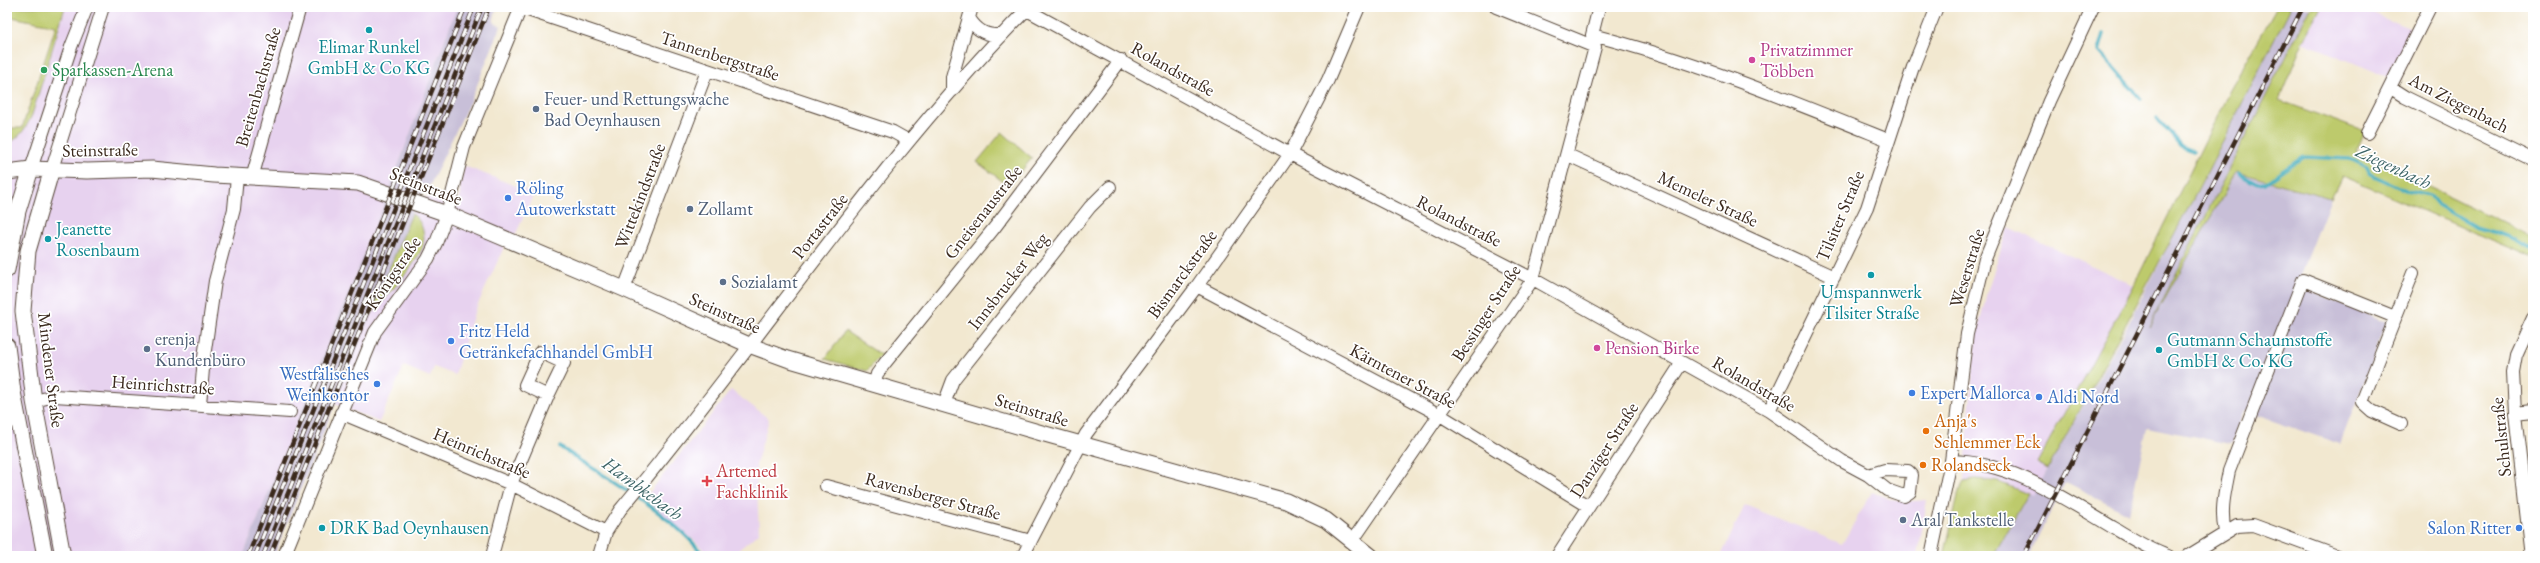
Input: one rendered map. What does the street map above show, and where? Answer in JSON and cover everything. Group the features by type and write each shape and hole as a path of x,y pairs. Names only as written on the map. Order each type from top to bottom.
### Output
{"main road":[{"name":"Steinstraße","path":"7,172 31,169 87,171 152,169 244,177 358,183 447,214 624,289 749,345 802,364 1080,444 1286,501 1326,520 1353,540 1371,556"},
{"path":"7,270 18,211 31,169"},
{"name":"Mindener Straße","path":"52,169 28,251 24,288 25,335 34,401 63,556"},
{"name":"Mindener Straße","path":"7,346 13,392 45,556"}],"street":[{"path":"31,169 71,47 87,7"},
{"name":"Mindener Straße","path":"52,169 103,7"},
{"name":"Breitenbachstraße","path":"200,406 204,357 215,281 234,209 300,7"},
{"name":"Tannenbergstraße","path":"520,7 707,72 893,132 909,141"},
{"name":"Königstraße","path":"284,556 375,332 428,259 447,214 464,147 520,7"},
{"name":"Bismarckstraße","path":"1023,556 1080,444 1106,406 1197,286 1290,154 1328,80 1359,7"},
{"path":"1496,7 1594,41 1649,50 1679,60 1888,140"},
{"name":"Bessinger Straße","path":"1353,540 1533,279 1568,155 1594,41 1599,7"},
{"name":"Tilsiter Straße","path":"1769,411 1867,208 1913,67 1937,7"},
{"name":"Weserstraße","path":"1931,556 1951,461 1967,334 1985,259 2049,101 2093,7"},
{"path":"2367,133 2391,88 2430,7"},
{"name":"Rolandstraße","path":"1028,8 1290,154 1533,279 1681,364 1769,411 1842,461 1868,474"},
{"name":"Portastraße","path":"598,556 606,532 627,502 909,141 1002,35 1028,8"},
{"path":"970,13 975,27 983,33 991,36 1002,35"},
{"path":"952,91 952,77 970,13"},
{"name":"Gneisenaustraße","path":"874,385 877,374 885,363 995,227 1121,60"},
{"name":"Wittekindstraße","path":"624,289 707,72"},
{"name":"Am Ziegenbach","path":"2391,88 2405,97 2533,160"},
{"name":"Memeler Straße","path":"1568,155 1834,277"},
{"name":"Innsbrucker Weg","path":"944,404 953,380 1090,207 1110,187"},
{"path":"2401,424 2372,411 2362,402 2413,273"},
{"path":"2225,532 2223,520 2223,500 2229,471 2304,280 2395,317"},
{"name":"Kärntener Straße","path":"1197,286 1440,415 1588,506"},
{"name":"Schulstraße","path":"2531,556 2515,413 2514,372 2516,355 2533,318"},
{"name":"Danziger Straße","path":"1557,556 1681,364"},
{"name":"Heinrichstraße","path":"34,401 55,396 290,412"},
{"path":"492,556 511,484 548,396"},
{"path":"2515,413 2533,410"},
{"name":"Heinrichstraße","path":"341,413 511,484 606,532"},
{"path":"1951,461 1968,461 1997,468 2030,480 2147,547 2168,556"},
{"name":"Ravensberger Straße","path":"826,486 1031,541"},
{"path":"2194,555 2225,532 2237,526 2253,525 2315,552 2336,556"}],"shaded area":[{"path":"65,7 457,7 384,204 243,556 7,556 7,144 16,138 25,128 32,115"},
{"path":"457,7 497,7 493,22 501,26 473,95 430,185 418,197 274,556 243,556 384,204"},
{"path":"2291,7 2311,7 2157,311 2236,172 2331,198 2297,285 2387,322 2340,444 2244,411 2231,444 2147,427 2129,514 2066,482 2028,556 1993,556 2028,494 2033,496 2131,319"},
{"path":"2321,7 2355,7 2412,29 2388,77 2303,42"},
{"path":"464,166 534,193 515,236 510,234 474,313 455,375 434,367 430,377 404,366 379,422 335,404 369,317 423,247 422,227 412,214 418,197 438,197 460,202 460,184"},
{"path":"2008,227 2134,285 2037,463 2048,469 2033,497 1999,482 1979,479 1964,482 1975,341 1987,292"},
{"name":"Artemed Fachklinik","path":"731,390 769,419 756,465 759,533 731,556 709,556 697,543 645,498"},
{"path":"1872,492 1890,499 1912,501 1927,500 1918,556 1721,556 1745,505 1842,544"}],"green space":[{"name":"Sparkassen-Arena","path":"7,7 65,7 32,115 16,139 7,144 7,128 22,128 56,26 7,16"},
{"path":"2277,7 2291,7 2198,190 2048,469 2037,463 2134,285 2230,90"},
{"path":"2311,7 2321,7 2303,42 2279,100 2365,132 2356,151 2526,234 2533,239 2533,258 2342,176 2331,198 2236,172 2149,327"},
{"path":"1002,132 1032,158 1009,186 977,162"},
{"path":"412,214 421,224 424,237 420,254 399,282 369,317"},
{"path":"845,331 881,355 867,371 825,359"},
{"path":"1979,479 1999,482 2028,494 1993,556 1944,556 1959,491 1964,482"}],"waterway":[{"name":"Ziegenbach","path":"2104,34 2099,51 2140,98"},
{"name":"Ziegenbach","path":"2157,118 2181,146 2193,151"},
{"name":"Ziegenbach","path":"2239,174 2257,184 2265,183 2303,157 2350,159 2365,166 2370,174 2407,191 2430,196 2436,204 2475,227 2507,236 2533,251"},
{"name":"Hambkebach","path":"560,447 656,511 674,525 704,556"}],"railway":[{"path":"248,556 465,7"},
{"path":"255,556 474,7"},
{"path":"263,556 482,7"},
{"path":"270,556 489,7"},
{"path":"2024,556 2303,7"}],"place":[{"name":"Elimar Runkel GmbH & Co KG","path":"369,30"},
{"name":"Privatzimmer Többen","path":"1752,60"},
{"name":"Sparkassen-Arena","path":"44,70"},
{"name":"Feuer- und Rettungswache Bad Oeynhausen","path":"536,109"},
{"name":"Röling Autowerkstatt","path":"508,198"},
{"name":"Zollamt","path":"690,209"},
{"name":"Jeanette Rosenbaum","path":"48,239"},
{"name":"Umspannwerk Tilsiter Straße","path":"1871,275"},
{"name":"Sozialamt","path":"723,282"},
{"name":"Fritz Held Getränkefachhandel GmbH","path":"451,341"},
{"name":"Pension Birke","path":"1597,348"},
{"name":"erenja Kundenbüro","path":"147,349"},
{"name":"Gutmann Schaumstoffe GmbH & Co. KG","path":"2159,350"},
{"name":"Westfälisches Weinkontor","path":"377,384"},
{"name":"Expert Mallorca","path":"1912,393"},
{"name":"Aldi Nord","path":"2039,397"},
{"name":"Anja's Schlemmer Eck","path":"1926,431"},
{"name":"Rolandseck","path":"1923,465"},
{"name":"Artemed Fachklinik","path":"707,481"},
{"name":"Aral Tankstelle","path":"1903,520"},
{"name":"DRK Bad Oeynhausen","path":"322,528"},
{"name":"Salon Ritter","path":"2519,528"}]}
